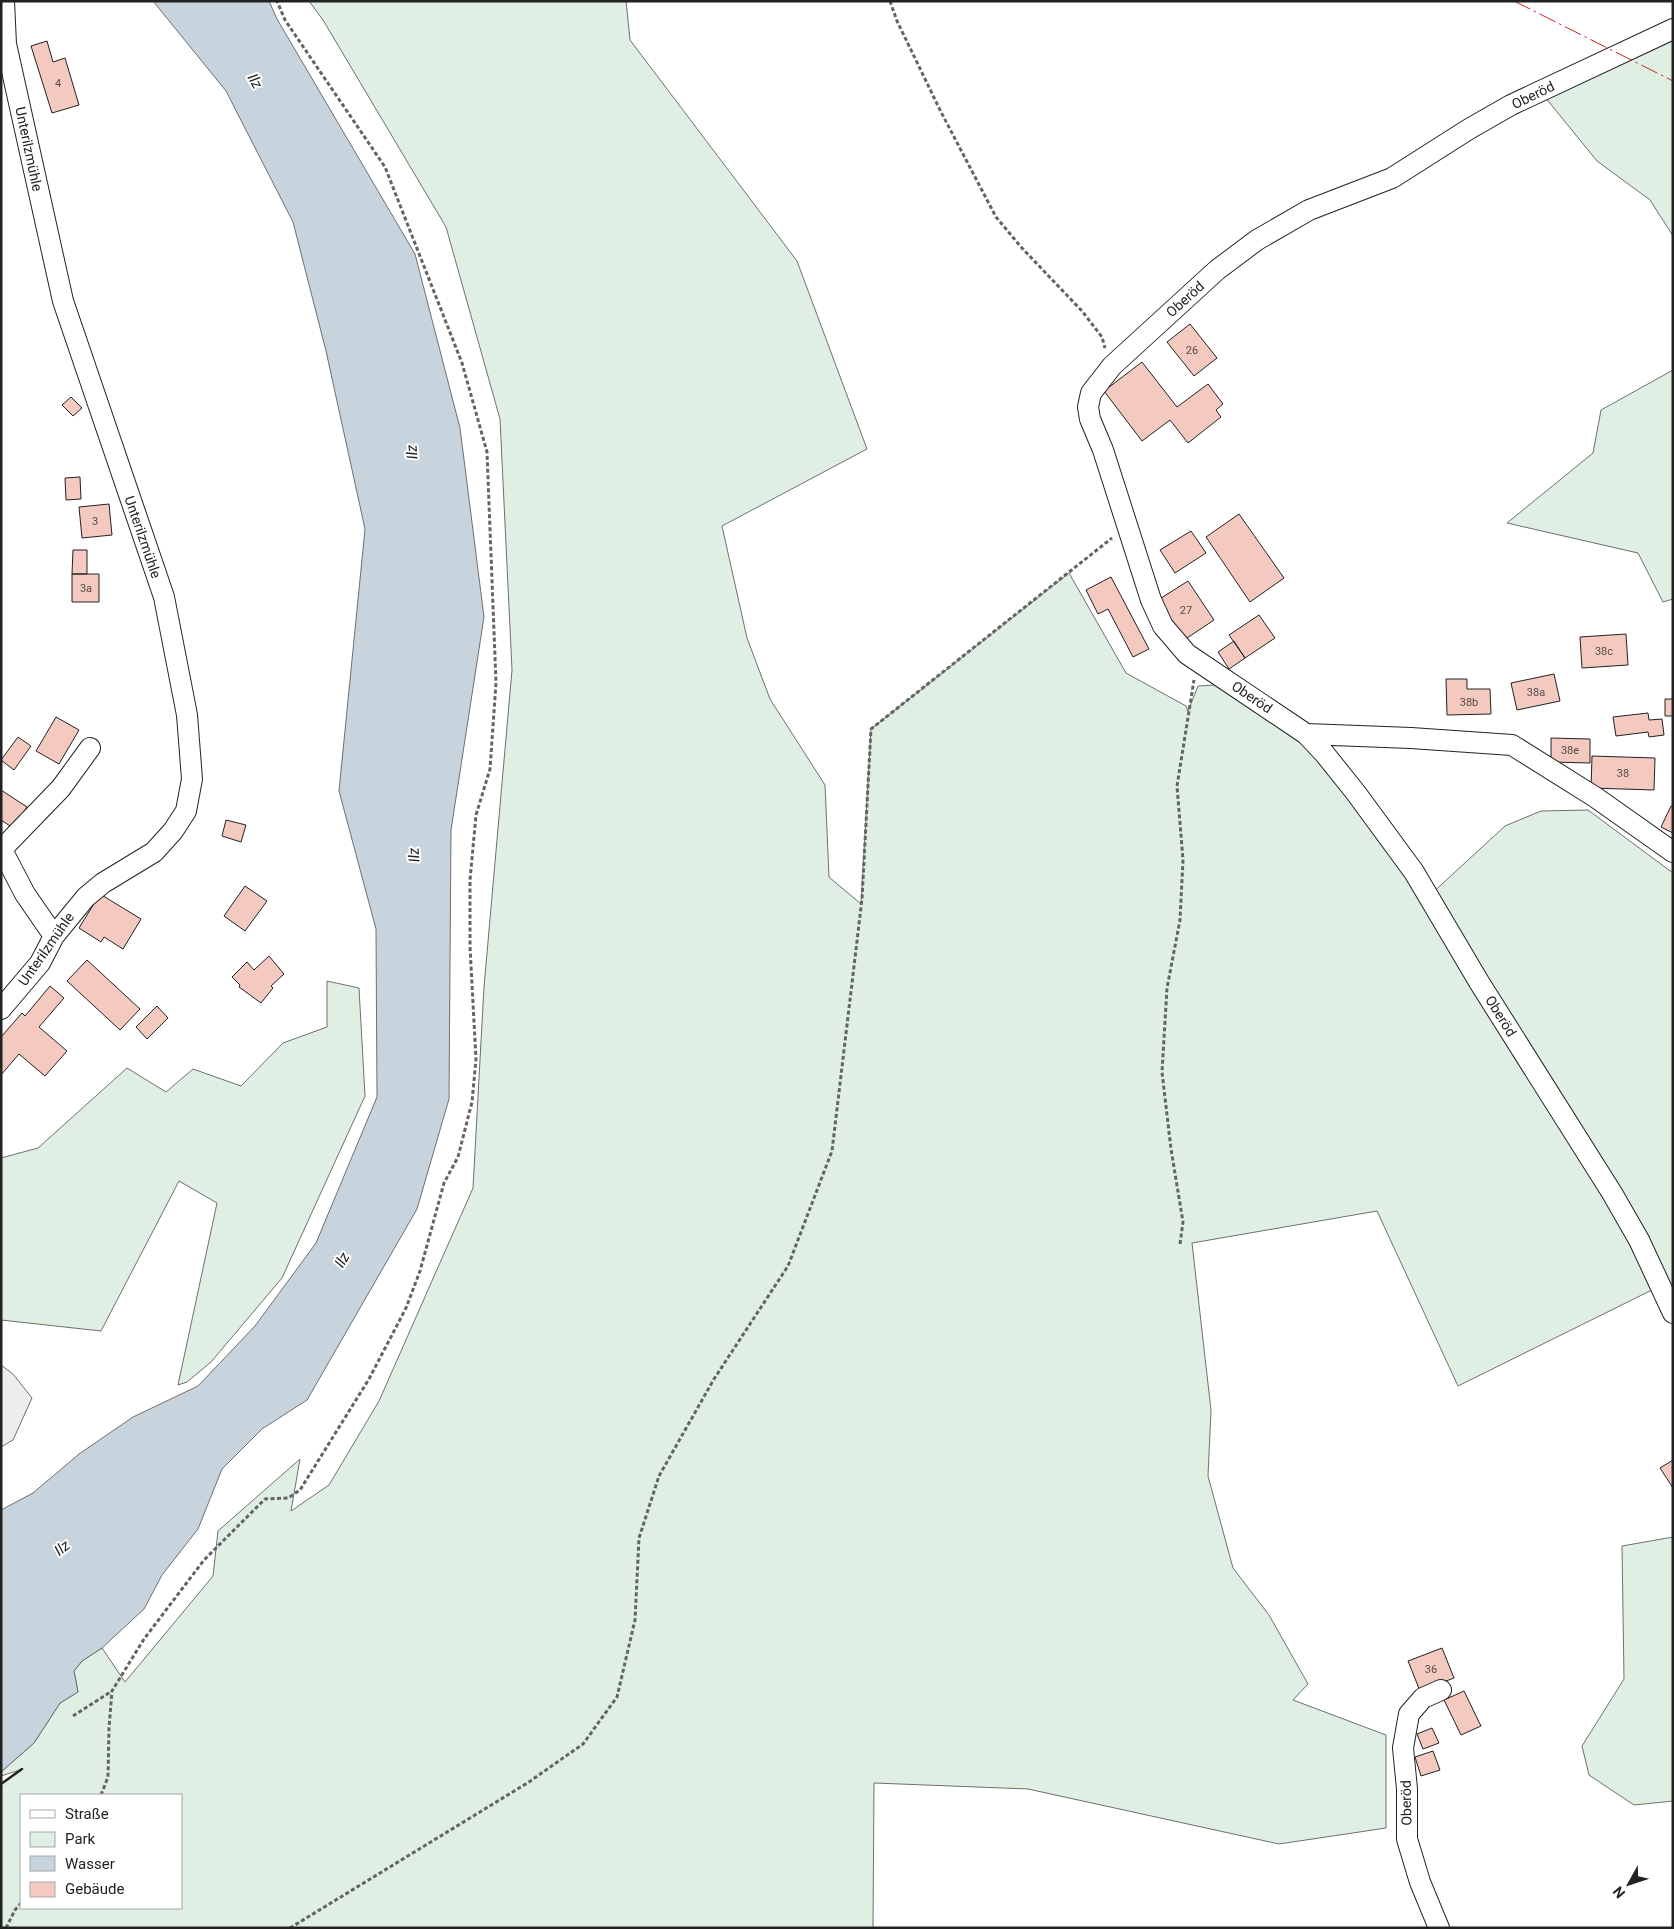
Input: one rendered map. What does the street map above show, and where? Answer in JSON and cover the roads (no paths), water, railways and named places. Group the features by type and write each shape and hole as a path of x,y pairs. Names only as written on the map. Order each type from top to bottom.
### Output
{"street":[{"name":"Unterilzmühle","path":"1,1009 40,963 54,936 86,897 103,883 154,852 173,831 186,811 192,779 187,714 164,597 63,301 6,44 4,1"},
{"name":"Oberöd","path":"1673,29 1511,105 1469,129 1392,178 1309,210 1258,240 1216,270 1112,366 1091,393 1088,407 1151,600 1163,626 1187,654 1306,734 1356,792 1414,872 1484,990 1612,1193 1639,1240 1673,1313"},
{"path":"1306,734 1412,738 1512,745 1596,797 1673,852"},
{"path":"54,936 25,894 2,848 61,788 90,748"},
{"name":"Oberöd","path":"1439,1928 1420,1882 1406,1839 1407,1789 1402,1748 1409,1714 1423,1698 1441,1690"}],"water":[{"name":"Ilz","path":"153,1 269,1 277,19 415,254 460,428 484,617 451,830 449,1099 417,1209 307,1400 262,1429 222,1469 198,1529 162,1575 144,1609 102,1648 82,1661 74,1671 78,1692 60,1703 34,1743 1,1772 1,1510 33,1493 79,1454 133,1417 198,1386 255,1326 316,1243 377,1097 376,929 339,791 365,529 326,351 293,222 226,91"}]}
